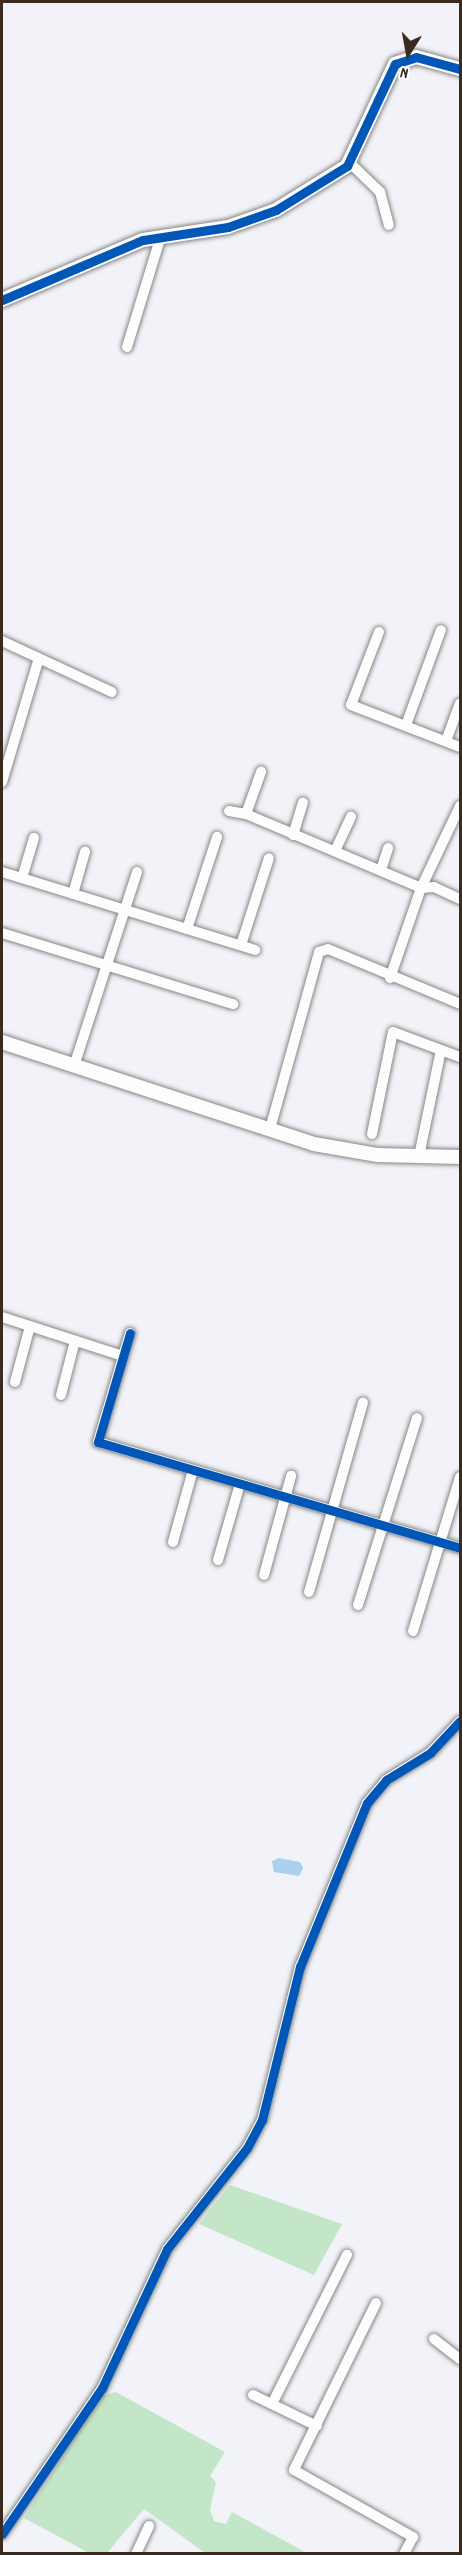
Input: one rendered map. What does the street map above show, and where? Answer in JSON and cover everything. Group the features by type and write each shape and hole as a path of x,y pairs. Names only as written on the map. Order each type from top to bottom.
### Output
{"street":[{"path":"2,300 143,240 228,227 276,210 350,163 395,64 416,57 460,69"},
{"path":"350,163 380,192 388,225"},
{"path":"127,347 161,236"},
{"path":"406,725 441,630"},
{"path":"379,632 351,705 460,747"},
{"path":"2,641 112,692"},
{"path":"2,782 39,658"},
{"path":"446,741 460,703"},
{"path":"246,814 261,772"},
{"path":"293,835 303,802"},
{"path":"390,978 421,888 460,806"},
{"path":"229,811 246,814 421,888 434,887 460,899"},
{"path":"334,852 351,816"},
{"path":"187,929 217,837"},
{"path":"22,878 34,838"},
{"path":"381,870 388,848"},
{"path":"73,894 85,852"},
{"path":"241,945 269,858"},
{"path":"2,872 255,950"},
{"path":"74,1066 137,872"},
{"path":"2,933 233,1004"},
{"path":"270,1129 319,952 328,950 390,978 460,1004"},
{"path":"372,1134 393,1032 460,1057"},
{"path":"2,1042 345,1151 460,1158"},
{"path":"419,1156 441,1050"},
{"path":"2,1317 123,1356"},
{"path":"15,1382 30,1326"},
{"path":"130,1333 98,1442 460,1548"},
{"path":"61,1395 75,1341"},
{"path":"309,1592 363,1403"},
{"path":"358,1605 417,1418"},
{"path":"173,1542 193,1470"},
{"path":"264,1575 291,1476"},
{"path":"414,1631 460,1477"},
{"path":"218,1560 240,1484"},
{"path":"2,2534 102,2388 167,2248 247,2148 262,2120 300,1967 367,1803 386,1780 430,1752 460,1721"},
{"path":"272,2404 347,2254"},
{"path":"376,2303 294,2470 413,2537 404,2553"},
{"path":"434,2339 460,2359"},
{"path":"253,2395 317,2426"},
{"path":"136,2553 149,2526"}],"green space":[{"path":"230,2185 342,2224 314,2275 199,2224"},
{"path":"116,2392 225,2452 210,2476 216,2482 210,2510 214,2521 226,2524 232,2512 307,2553 205,2553 144,2509 107,2553 89,2553 24,2518 101,2396"}],"water":[{"path":"279,1858 300,1862 303,1868 299,1876 274,1872 272,1861"}],"cycle path":[{"path":"2,300 143,240 228,227 276,210 347,166 395,64 416,57 460,69"},
{"path":"130,1333 98,1442 460,1548"},
{"path":"2,2534 102,2388 167,2249 247,2148 262,2120 300,1967 367,1803 386,1780 430,1753 460,1721"}]}
